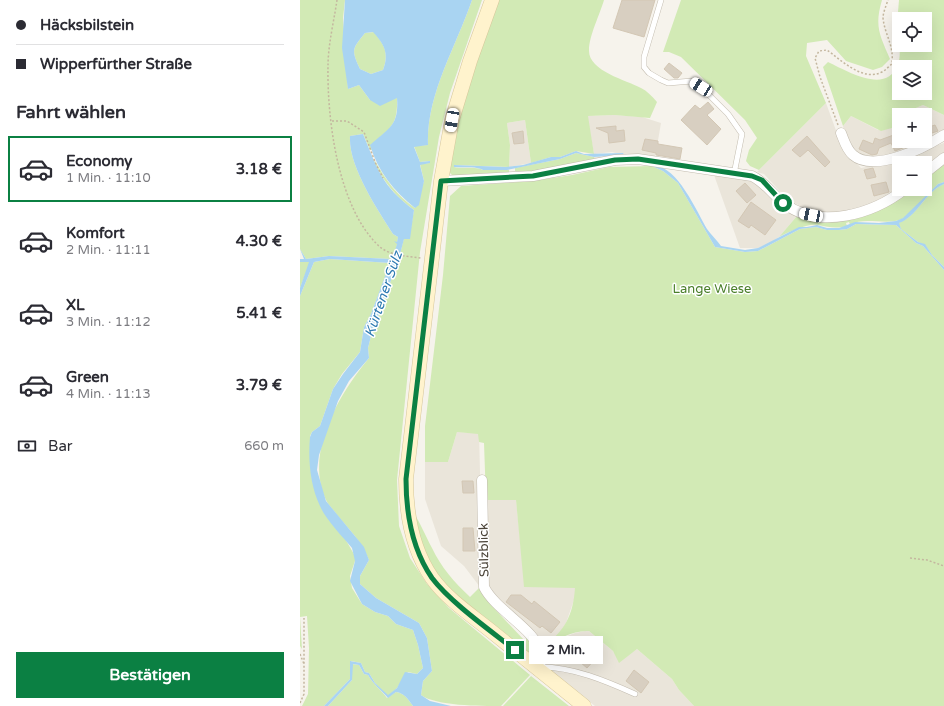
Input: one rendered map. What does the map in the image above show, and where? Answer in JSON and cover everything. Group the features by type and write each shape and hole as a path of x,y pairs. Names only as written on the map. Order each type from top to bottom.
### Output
{"main road":[{"path":"492,0 470,61 452,120 441,181 406,479 406,504 409,524 422,560 433,578 448,595 584,706"}],"street":[{"path":"841,133 846,145 853,155 870,162 887,159 925,147 944,135"},
{"path":"932,167 944,158"},
{"path":"441,181 533,176 615,160 638,159 752,176 762,180 783,203 799,213 823,218 841,217 876,207 896,196"},
{"name":"Sülzblick","path":"482,480 484,587 488,595 526,632 538,646 541,655 539,668"}],"lane":[{"path":"661,0 644,57 644,66 649,74 668,82 692,81 701,87 728,114 742,134 734,174"},
{"path":"539,668 568,669 605,680 636,694"}],"path":[{"path":"337,0 328,65 331,121 337,163 351,203 364,227 380,247 391,253 432,260"},
{"path":"841,133 820,77 816,58 819,50 827,50 850,68 868,74 881,72 892,64 893,52 887,36 883,17 888,0"},
{"path":"331,121 347,121 364,132 375,162 383,178"},
{"path":"910,558 927,560 944,566"},
{"path":"300,703 304,694 304,618"},
{"path":"300,654 305,665"}],"shaded area":[{"path":"826,103 838,136 851,157 861,168 892,161 892,193 878,202 839,213 822,213 802,207 787,199 764,174 757,172"},
{"path":"923,105 929,108 916,108"},
{"path":"932,109 944,115 944,131 932,138"},
{"path":"614,115 642,117 661,123 655,158 595,160 594,157 623,155 612,152 594,154 587,116"},
{"path":"851,116 878,130 892,127 892,148 911,148 889,157 866,158 855,152 845,135 843,126"},
{"path":"525,120 531,163 509,167 510,145 507,123"},
{"path":"944,143 944,153 932,162 932,156 907,156"},
{"path":"714,175 752,178 797,216 779,237 770,243 758,248 740,248"},
{"path":"457,432 479,433 482,550 480,587 464,566 441,546 425,499 425,462 448,462"},
{"path":"486,500 516,500 525,587 575,587 575,597 565,626 556,637 545,645 575,633 589,631 613,651 619,661 637,649 672,679 679,690 694,706 595,706 545,667 546,657 488,588"}],"green space":[{"path":"300,0 345,0 343,18 348,89 359,85 370,100 397,98 396,115 392,126 371,145 372,150 370,150 363,134 350,136 354,161 365,187 393,234 398,237 396,251 391,259 329,256 306,259 300,249"},
{"path":"472,0 482,0 450,93 439,137 420,252 397,480 399,526 410,558 427,584 449,608 530,675 501,706 447,703 428,699 421,695 423,681 432,671 427,638 419,623 376,598 360,584 360,576 369,560 359,542 327,502 320,482 319,463 322,444 336,406 369,358 368,348 371,336 399,258 404,238 409,239 414,210 391,188 374,162 375,161 397,193 415,208 424,181 420,164 430,163 430,161 420,162 414,146 428,145 429,126 437,90 443,71"},
{"path":"498,0 604,0 589,44 590,57 601,69 641,88 657,102 650,118 614,115 588,116 594,154 576,151 560,157 551,157 531,163 525,120 507,123 510,145 509,167 455,165 454,167 477,168 483,170 509,170 509,172 453,176 448,171 449,160 465,94"},
{"path":"681,0 882,0 878,24 881,37 890,59 882,67 873,70 846,61 827,40 807,43 806,56 826,103 759,170 750,166 746,161 749,150 757,138 745,120 681,57 669,52 663,52"},
{"path":"899,0 944,0 944,115 923,105 916,108 892,108 892,128 881,131 851,116 843,126 823,67 828,62 856,75 877,80 885,78 892,74 892,100 932,100 932,60 899,60 900,53 932,52 932,12 898,12"},
{"path":"374,32 381,41 385,50 386,59 383,70 371,74 360,69 355,58 354,50 355,46 365,33"},
{"path":"576,153 594,157 595,160 542,171 515,171 515,168 560,159"},
{"path":"944,161 944,182 938,184 932,190 932,171"},
{"name":"Lange Wiese","path":"652,166 663,171 678,183 715,247 745,252 758,251 800,229 816,227 827,230 839,230 847,229 856,224 896,225 916,243 923,246 944,270 944,706 694,706 679,690 672,679 637,649 619,663 613,651 589,631 571,634 542,647 557,635 570,615 575,588 524,587 516,500 486,500 484,443 479,442 478,434 457,432 448,462 425,462 425,426 443,275 450,196 461,186 533,181 609,167"},
{"path":"944,184 944,267 932,255 925,245 918,242 901,229 898,223 910,216 928,196 932,196 932,192"},
{"path":"899,196 926,196 906,217 896,221 862,221 850,225 849,222 846,223 847,226 839,227 809,225 793,230 779,237 797,216 812,220 835,222 875,211"},
{"path":"330,259 390,263 386,269 385,277 371,314 364,327 360,352 342,374 333,389 320,426 312,432 310,436 312,481 355,556 355,561 350,576 352,588 362,604 375,612 388,616 396,624 413,630 423,668 417,674 408,672 397,688 388,696 375,683 369,673 365,672 361,663 351,661 350,679 324,706 302,706 308,694 309,648 307,616 300,617 300,296 314,262"},
{"path":"300,262 310,262 300,288"},
{"path":"413,512 439,562 448,574 470,597 480,587 490,604 524,640 528,637 536,650 533,657 472,611 444,583 433,569 425,554"},
{"path":"300,617 302,649 300,646"},
{"path":"352,664 359,665 364,674 368,675 387,698 396,692 406,697 413,706 328,706 352,680"},
{"path":"531,676 569,706 503,706"}],"water":[{"path":"345,0 472,0 443,71 437,90 429,126 428,145 414,147 420,162 430,161 430,163 420,165 424,181 419,205 415,208 400,195 382,172 373,155 370,145 391,126 394,121 396,115 397,98 380,106 370,100 359,85 348,89 342,48","holes":["373,32 385,50 386,59 383,70 371,74 360,69 355,58 354,50 355,46 365,33"]},
{"name":"Kürtener Sülz","path":"363,134 377,167 387,184 394,193 414,210 410,239 404,239 399,258 371,336 368,348 369,358 349,381 338,401 319,455 317,470 326,501 364,547 369,560 360,576 360,584 376,598 419,623 427,638 432,671 423,681 421,695 430,701 451,706 413,706 404,695 396,692 388,698 368,675 364,674 359,665 353,664 352,680 328,706 324,706 350,679 350,661 361,663 365,672 369,673 375,683 388,695 397,688 405,672 417,674 423,668 413,630 396,624 388,616 375,612 362,604 350,581 355,561 352,548 330,522 323,511 314,490 310,472 310,437 312,432 320,426 333,389 360,352 364,327 371,314 390,263 330,259 314,262 300,296 300,288 309,262 300,262 300,259 304,259 300,249 306,259 329,256 391,259 397,244 394,241 397,242 398,237 393,234 372,200 354,161 350,136"},
{"path":"576,151 584,154 623,153 624,155 594,157 576,153 560,159 507,170 483,170 454,167 454,165 506,167 523,165 551,157 560,157"},
{"path":"652,166 661,167 677,180 692,201 707,229 721,246 745,250 758,248 799,227 817,225 827,228 839,228 855,222 879,223 896,221 903,218 926,196 928,196 911,216 899,223 901,229 918,242 925,244 932,255 944,267 944,270 923,246 916,243 896,225 856,224 847,229 839,230 827,230 816,227 800,229 758,251 745,252 715,247 678,183 663,171"},
{"path":"944,182 944,184 932,192 932,190 938,184"}],"building":[{"path":"622,0 655,0 644,37 613,28"},
{"path":"669,63 682,73 678,78 674,78 664,69"},
{"path":"708,102 714,109 707,115 721,129 707,145 681,120 695,105 700,109"},
{"path":"935,125 938,131 932,133 932,126"},
{"path":"616,126 616,131 624,130 625,141 609,143 608,133 596,128"},
{"path":"523,131 524,143 514,144 512,133"},
{"path":"807,136 830,162 825,167 808,150 800,157 792,150"},
{"path":"892,136 892,145 891,143 879,148 877,154 872,155 859,149 863,140 873,144 875,138 880,140"},
{"path":"645,139 658,141 658,144 682,148 680,159 656,155 656,153 642,150"},
{"path":"894,148 902,148 895,151"},
{"path":"873,168 876,177 867,179 864,170"},
{"path":"886,182 889,192 874,196 871,185"},
{"path":"745,183 756,195 747,203 736,191"},
{"path":"751,202 776,220 765,235 751,225 749,228 738,221"},
{"path":"462,481 473,481 474,493 463,493"},
{"path":"463,528 473,528 475,551 463,551"},
{"path":"511,595 521,595 532,604 534,601 560,622 551,633 542,626 540,628 506,602"},
{"path":"582,646 596,658 587,668 573,656"},
{"path":"634,670 649,682 641,693 626,681"}],"route":[{"path":"515,650 448,595 433,578 422,560 409,524 406,504 406,479 441,181 533,176 591,166 615,160 638,159 752,176 762,180 783,203"}]}
